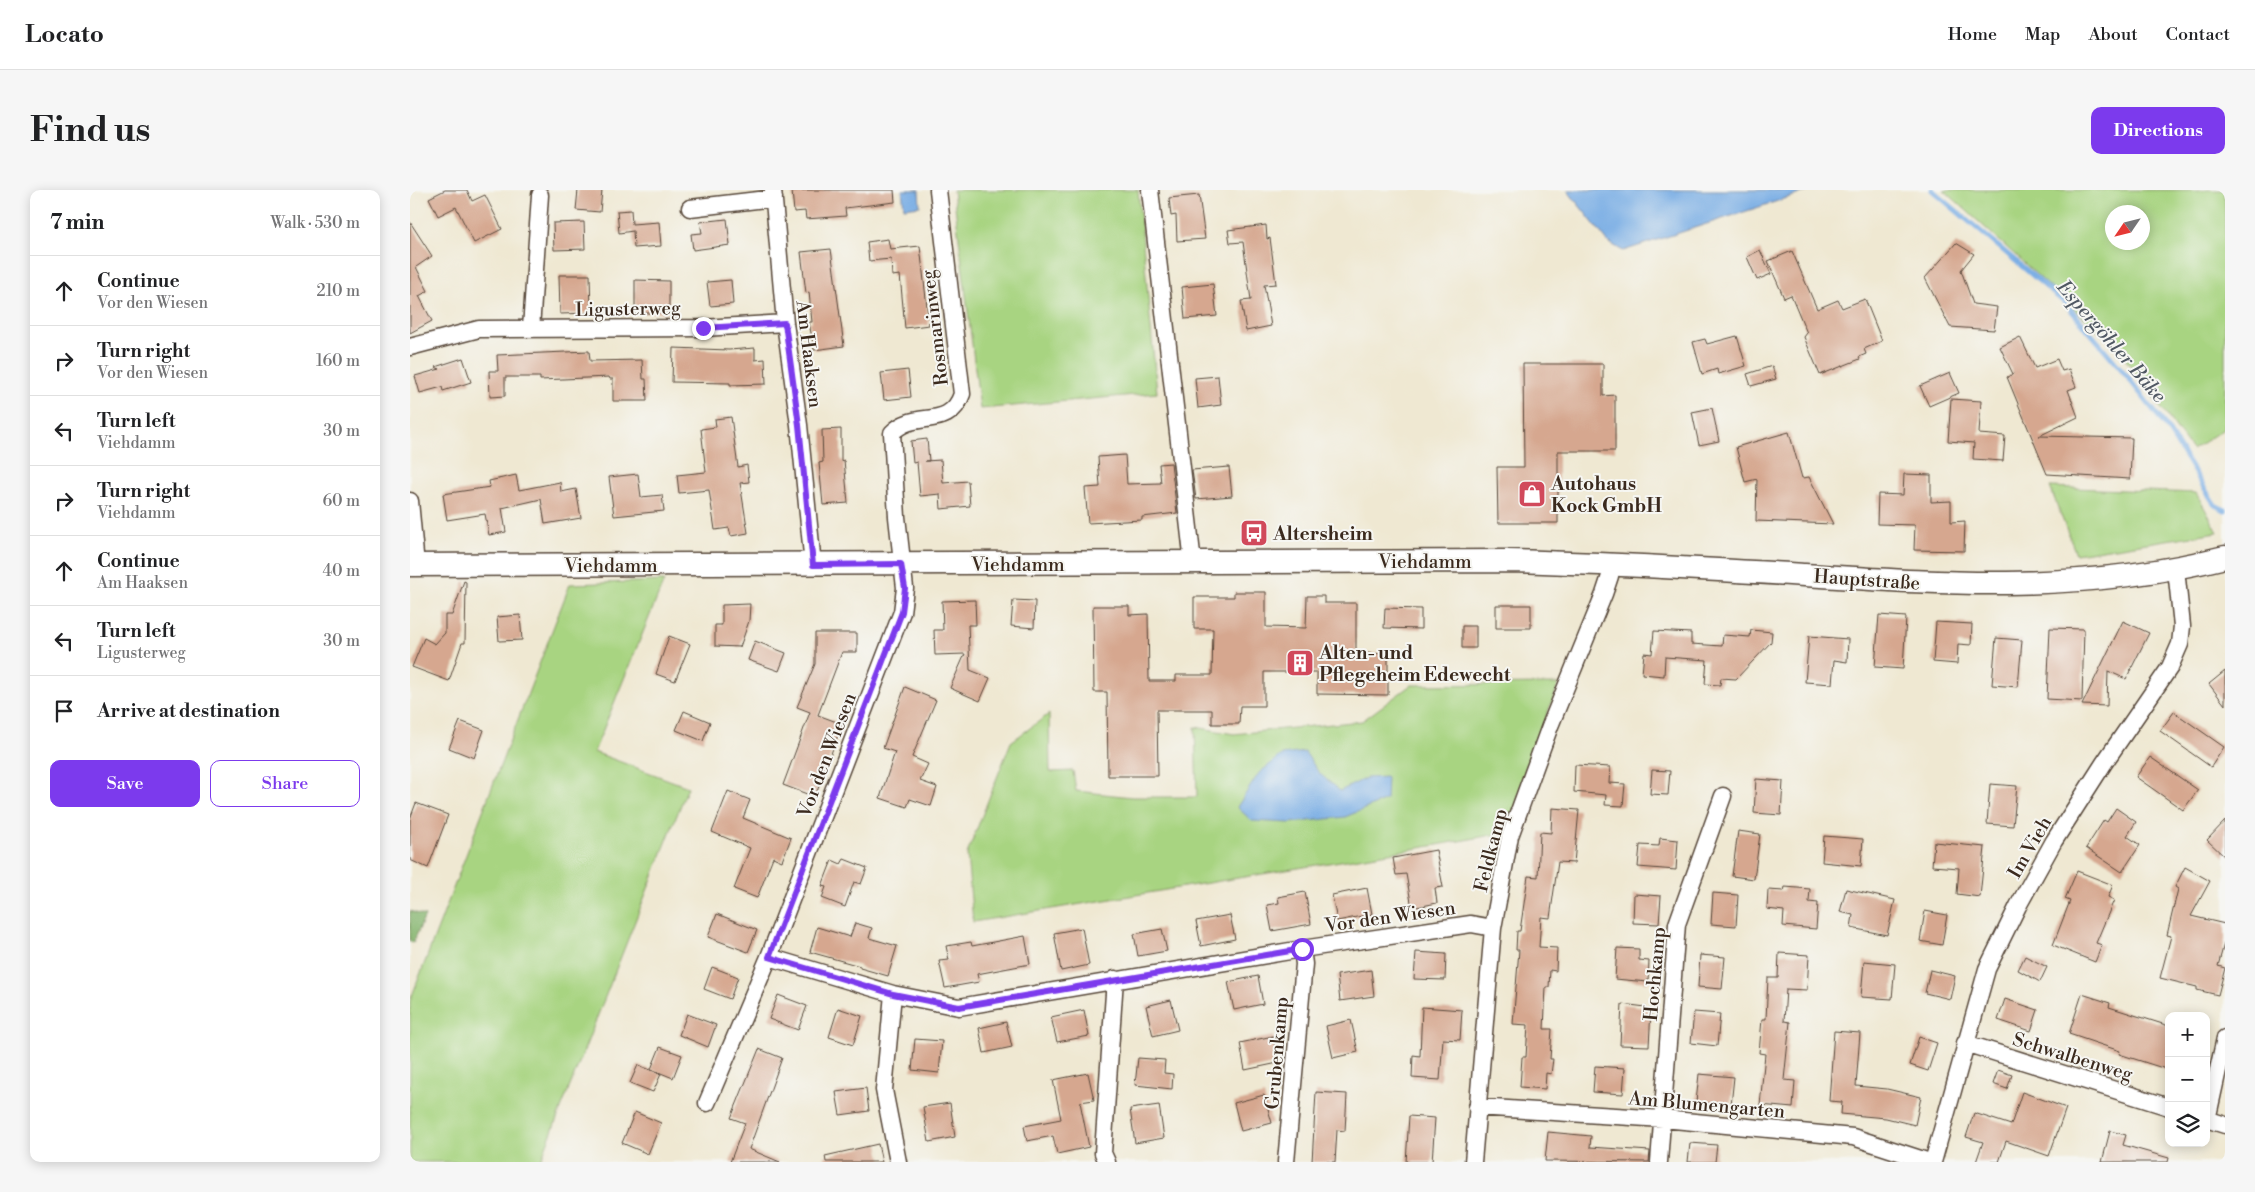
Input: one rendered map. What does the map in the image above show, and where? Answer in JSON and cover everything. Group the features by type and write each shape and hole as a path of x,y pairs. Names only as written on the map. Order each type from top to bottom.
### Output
{"main road":[{"name":"Hauptstraße","path":"1507,561 1612,563 1920,583 1996,585 2077,582 2176,570 2225,557"},
{"name":"Viehdamm","path":"413,565 1507,561"}],"street":[{"name":"Rosmarinweg","path":"901,564 891,442 892,433 900,424 940,417 951,412 958,404 962,394 938,190"},
{"path":"1150,190 1193,562"},
{"name":"Am Haaksen","path":"690,208 774,194 785,323 799,425 813,565"},
{"path":"531,329 540,195"},
{"name":"Ligusterweg","path":"410,347 479,329 703,328 785,323"},
{"path":"410,501 413,565"},
{"name":"Feldkamp","path":"1473,1162 1493,928 1510,836 1550,726 1604,594 1612,563"},
{"name":"Vor den Wiesen","path":"707,1103 769,957 902,612 905,588 901,564"},
{"name":"Im Vieh","path":"1932,1162 1987,969 2018,906 2054,841 2170,667 2180,644 2182,626 2176,570"},
{"name":"Hochkamp","path":"1659,1162 1677,924 1723,796"},
{"name":"Vor den Wiesen","path":"769,957 893,994 959,1007 1115,979 1302,949 1471,924 1493,928"},
{"name":"Grubenkamp","path":"1286,1162 1304,964 1302,949"},
{"path":"1107,1162 1103,1153 1115,979"},
{"path":"893,994 884,1090 898,1162"},
{"path":"2210,1106 2225,1038"},
{"name":"Schwalbenweg","path":"1965,1043 2165,1106"},
{"name":"Am Blumengarten","path":"1477,1107 1663,1120 1853,1138 1932,1162"},
{"path":"2210,1120 2225,1125"}],"green space":[{"path":"953,190 1138,190 1157,393 980,409"},
{"path":"1944,190 2225,190 2225,428 2192,450 2118,349"},
{"path":"2050,487 2196,493 2218,532 2076,554"},
{"path":"664,581 594,752 688,787 540,1162 410,1162 410,1001 570,584"},
{"path":"1559,684 1525,770 1509,832 973,922 967,854 1011,742 1049,714 1050,772 1073,771 1076,791 1132,797 1197,797 1195,727 1234,734 1362,721 1411,685"},
{"path":"410,911 425,916 413,943 410,942"}],"water":[{"path":"902,190 919,190 920,206 904,208"},
{"path":"1567,190 1812,190 1623,251 1608,242"},
{"path":"1305,752 1319,773 1340,791 1366,778 1387,777 1386,800 1345,817 1290,823 1252,821 1237,807 1259,773 1282,755"}],"building":[{"path":"445,190 467,190 472,201 485,195 502,229 474,243 456,207 438,216 429,198"},
{"path":"578,190 602,190 600,212 576,210"},
{"path":"894,190 895,202 845,208 846,216 806,219 805,211 794,212 792,191"},
{"path":"1199,195 1205,239 1177,241 1176,215 1171,216 1169,198"},
{"path":"631,210 632,224 659,222 661,246 634,248 633,231 619,233 617,211"},
{"path":"727,219 730,245 693,250 691,234 702,233 700,222"},
{"path":"410,222 432,256 416,267 428,291 419,296 432,321 410,333"},
{"path":"584,222 585,249 554,250 553,223"},
{"path":"1266,225 1267,239 1270,238 1276,284 1264,285 1271,326 1246,331 1241,301 1251,300 1243,242 1230,243 1228,230"},
{"path":"888,239 890,249 920,246 929,325 905,328 900,275 892,276 891,259 869,261 867,242"},
{"path":"1956,243 1974,254 1961,270 1973,304 1997,307 1994,330 1950,327 1925,278"},
{"path":"831,249 844,346 814,350 809,322 812,322 809,292 806,293 801,252"},
{"path":"1760,250 1771,274 1757,280 1747,257"},
{"path":"1792,251 1817,309 1838,300 1842,308 1865,299 1882,341 1864,349 1866,354 1859,357 1860,359 1820,375 1804,337 1807,333 1791,295 1784,298 1768,261"},
{"path":"559,275 590,275 591,313 560,314"},
{"path":"635,280 669,281 669,313 635,313"},
{"path":"731,280 733,304 710,306 707,282"},
{"path":"1213,284 1217,316 1185,319 1182,287"},
{"path":"1737,336 1746,366 1718,374 1717,369 1702,374 1693,342 1705,339 1707,344"},
{"path":"2020,337 2035,368 2057,359 2062,371 2069,369 2076,387 2068,390 2078,417 2039,436 2132,438 2130,479 2047,474 2007,377 2013,374 2000,347"},
{"path":"673,348 729,350 755,348 755,360 765,359 766,384 730,385 730,383 672,382"},
{"path":"589,351 590,361 642,360 643,379 646,379 647,401 613,401 613,379 609,377 540,380 540,377 505,377 505,396 490,397 489,371 498,371 497,355"},
{"path":"463,358 471,382 443,391 442,387 420,393 415,376 440,369 435,367"},
{"path":"1523,364 1603,364 1603,396 1615,395 1615,451 1558,451 1558,523 1498,523 1497,467 1524,467"},
{"path":"1772,366 1776,379 1751,386 1747,374"},
{"path":"908,370 911,397 884,400 881,373"},
{"path":"1950,373 1959,393 1929,406 1920,386"},
{"path":"1218,376 1221,405 1198,408 1195,378"},
{"path":"1951,399 1981,401 1979,434 2005,436 2003,461 1973,459 1974,443 1948,441"},
{"path":"1712,408 1719,441 1699,445 1692,412"},
{"path":"731,417 738,467 747,465 749,482 740,483 748,533 731,536 729,528 715,530 709,490 679,493 677,475 706,472 701,429 716,427 715,419"},
{"path":"841,429 841,461 844,460 848,503 823,505 819,463 823,462 822,430"},
{"path":"1789,432 1802,478 1809,477 1833,524 1756,521 1757,479 1745,482 1736,447"},
{"path":"927,439 929,461 941,460 943,483 968,481 970,506 941,509 940,494 920,496 917,462 913,463 911,441"},
{"path":"1125,455 1127,484 1161,483 1159,464 1171,463 1177,513 1142,517 1142,520 1088,523 1085,488 1100,487 1098,457"},
{"path":"1229,467 1232,496 1196,499 1192,470"},
{"path":"638,474 641,497 662,495 664,511 614,516 609,477"},
{"path":"1904,474 1931,475 1931,502 1951,501 1951,522 1965,521 1964,551 1914,550 1915,525 1877,524 1878,494 1903,495"},
{"path":"516,475 519,490 560,482 561,492 576,489 581,518 545,524 541,499 502,508 506,532 489,535 485,514 447,520 443,494 490,487 489,481"},
{"path":"464,581 466,582 465,643 462,643 449,681 412,667 424,638 435,644 445,633 445,615 452,615"},
{"path":"1234,592 1266,592 1266,627 1306,628 1307,596 1324,596 1324,603 1356,603 1356,653 1388,654 1388,695 1317,694 1317,672 1264,672 1264,706 1240,706 1239,724 1212,724 1212,710 1157,710 1158,776 1108,776 1107,692 1094,692 1093,606 1129,606 1129,615 1148,614 1149,681 1176,681 1176,675 1212,675 1213,629 1194,629 1194,597 1234,597"},
{"path":"975,600 976,625 968,625 970,670 990,678 980,701 950,688 965,654 935,655 934,630 943,630 942,601"},
{"path":"1013,600 1035,601 1034,628 1011,626"},
{"path":"750,604 749,621 740,647 715,646 715,625 722,625 722,605"},
{"path":"1496,605 1531,605 1531,628 1496,628"},
{"path":"1385,608 1421,609 1421,629 1384,628"},
{"path":"520,615 522,640 499,641 497,617"},
{"path":"1879,615 1906,617 1903,669 1875,667"},
{"path":"2123,621 2149,633 2126,679 2108,671 2107,706 2082,705"},
{"path":"1936,622 1972,624 1971,645 1958,644 1957,664 1933,662"},
{"path":"1462,626 1476,626 1476,648 1462,648"},
{"path":"2050,628 2084,629 2082,701 2047,699"},
{"path":"1751,630 1772,632 1771,642 1736,679 1721,678 1720,685 1705,684 1707,660 1665,657 1664,676 1642,674 1644,653 1652,654 1654,631 1691,633 1691,644 1722,646 1723,635 1750,637"},
{"path":"815,633 857,633 857,652 842,652 818,715 842,724 815,797 783,785 810,712 797,707 815,664"},
{"path":"669,636 690,644 675,681 656,674"},
{"path":"1809,636 1848,639 1847,662 1834,660 1832,684 1805,682"},
{"path":"1996,638 2022,640 2018,687 1992,685"},
{"path":"755,641 786,653 779,671 748,660"},
{"path":"2225,671 2225,705 2209,684"},
{"path":"905,687 936,700 912,757 928,764 920,781 937,787 931,806 910,799 907,807 880,798 895,752 883,748"},
{"path":"684,711 710,722 703,741 676,730"},
{"path":"2174,712 2224,747 2211,767 2160,731"},
{"path":"460,721 484,730 474,758 449,748"},
{"path":"2150,757 2198,790 2183,810 2136,777"},
{"path":"1575,765 1610,767 1609,783 1625,784 1623,806 1605,805 1606,795 1574,792"},
{"path":"1652,770 1670,771 1668,795 1650,794"},
{"path":"1756,779 1783,781 1781,815 1754,813"},
{"path":"1990,784 2017,786 2013,826 1987,824"},
{"path":"728,791 750,800 743,818 791,838 782,861 773,857 757,898 734,889 750,848 712,832"},
{"path":"416,803 448,815 428,868 410,860 410,819"},
{"path":"1552,808 1579,810 1574,863 1558,862 1550,918 1541,917 1539,947 1557,948 1556,971 1550,970 1549,987 1546,987 1544,1029 1552,1029 1550,1059 1553,1059 1551,1074 1546,1073 1545,1089 1520,1087 1522,1057 1526,1057 1528,1025 1513,1024 1519,950 1516,950 1517,931 1520,931 1528,876 1538,877 1540,832 1551,833"},
{"path":"2116,808 2136,822 2127,836 2140,845 2122,872 2086,848 2104,820 2107,822"},
{"path":"2225,821 2225,857 2207,840"},
{"path":"1738,831 1760,834 1754,879 1732,876"},
{"path":"1824,836 1863,839 1861,866 1822,862"},
{"path":"1660,838 1678,840 1676,870 1638,867 1640,845 1659,846"},
{"path":"1934,842 1985,847 1980,897 1957,894 1959,868 1932,866"},
{"path":"1436,850 1443,887 1435,888 1437,903 1412,908 1406,874 1396,875 1393,858"},
{"path":"844,859 867,868 861,884 854,882 845,907 822,898 826,887 822,886 832,860 841,864"},
{"path":"2185,867 2210,881 2191,916 2225,924 2225,940 2218,966 2225,968 2218,995 2197,990 2197,987 2160,978 2171,936 2167,935 2178,889 2175,887"},
{"path":"2077,871 2113,885 2108,897 2114,900 2096,943 2102,945 2095,962 2053,945 2070,901 2065,899"},
{"path":"1785,887 1810,889 1809,902 1818,903 1816,929 1783,926 1784,911 1767,909 1768,890 1784,891"},
{"path":"1367,888 1372,914 1337,921 1332,895"},
{"path":"1846,889 1895,900 1887,935 1851,928 1853,915 1840,912"},
{"path":"1305,892 1311,924 1272,931 1267,905 1279,903 1278,897"},
{"path":"1713,893 1738,895 1736,926 1711,924"},
{"path":"1634,894 1661,896 1659,924 1633,923"},
{"path":"1925,911 1947,915 1942,945 1920,941"},
{"path":"717,914 757,930 748,952 708,937"},
{"path":"1230,915 1235,939 1201,946 1196,921"},
{"path":"855,923 872,928 869,938 897,946 888,976 810,952 817,927 850,937"},
{"path":"1082,928 1089,965 1061,971 1054,933"},
{"path":"1162,929 1167,951 1138,956 1134,934"},
{"path":"1025,936 1030,964 977,974 979,982 945,988 939,961 949,960 946,946 971,942 972,946"},
{"path":"1617,948 1639,949 1639,960 1649,961 1648,982 1615,979"},
{"path":"1416,952 1446,954 1445,980 1414,979"},
{"path":"1779,953 1809,955 1807,990 1786,989 1784,1021 1790,1022 1784,1080 1795,1081 1793,1108 1760,1105 1765,1054 1759,1053 1762,1019 1766,1019 1768,978 1778,978"},
{"path":"1700,955 1725,957 1722,989 1698,987"},
{"path":"2025,956 2047,967 2040,982 2018,970"},
{"path":"1864,961 1895,964 1892,999 1861,997"},
{"path":"712,967 738,977 730,999 704,989"},
{"path":"1371,970 1374,996 1340,1001 1337,975"},
{"path":"1930,970 1955,976 1950,999 1925,993"},
{"path":"1258,976 1263,1004 1234,1010 1228,982"},
{"path":"2082,994 2110,1003 2109,1007 2165,1025 2165,1069 2119,1054 2120,1051 2069,1034"},
{"path":"778,995 807,1006 798,1030 769,1019"},
{"path":"2005,999 2038,1010 2031,1031 1998,1020"},
{"path":"1171,1000 1178,1030 1153,1036 1146,1006"},
{"path":"1622,1004 1646,1007 1646,1010 1651,1010 1649,1046 1620,1045"},
{"path":"1422,1007 1462,1010 1460,1040 1443,1039 1440,1080 1412,1078 1413,1055 1420,1056"},
{"path":"838,1008 862,1016 853,1045 829,1037"},
{"path":"1084,1010 1089,1036 1057,1042 1051,1017"},
{"path":"1694,1012 1720,1014 1717,1046 1691,1043"},
{"path":"687,1014 716,1025 708,1047 679,1035"},
{"path":"1351,1020 1358,1052 1333,1058 1326,1026"},
{"path":"1006,1022 1012,1047 984,1053 979,1028"},
{"path":"1834,1031 1860,1033 1856,1086 1887,1089 1921,1097 1915,1125 1886,1118 1841,1114 1842,1102 1829,1101"},
{"path":"1273,1036 1278,1063 1245,1070 1240,1043"},
{"path":"1919,1037 1937,1043 1928,1071 1910,1065"},
{"path":"915,1039 942,1041 939,1073 912,1070"},
{"path":"660,1047 682,1055 673,1078 651,1069"},
{"path":"759,1049 782,1058 749,1149 780,1162 730,1162 745,1123 731,1118"},
{"path":"1138,1058 1165,1060 1164,1073 1173,1074 1172,1089 1135,1085"},
{"path":"638,1065 661,1074 653,1092 630,1083"},
{"path":"1595,1066 1625,1068 1623,1094 1593,1092"},
{"path":"1998,1070 2012,1075 2007,1089 1993,1084"},
{"path":"1088,1073 1094,1100 1080,1102 1089,1147 1057,1154 1053,1136 1027,1141 1024,1126 1061,1119 1053,1080"},
{"path":"1699,1074 1734,1077 1731,1105 1696,1102"},
{"path":"866,1088 869,1111 840,1115 836,1092"},
{"path":"1316,1092 1347,1094 1345,1131 1337,1130 1335,1162 1312,1162"},
{"path":"2022,1092 2066,1108 2049,1156 2006,1141 1999,1162 1976,1162 1983,1142 1966,1137 1974,1113 2011,1125"},
{"path":"1264,1095 1272,1123 1241,1131 1234,1103"},
{"path":"950,1103 955,1137 929,1142 923,1107"},
{"path":"1159,1105 1164,1138 1135,1143 1130,1109"},
{"path":"635,1112 661,1123 648,1154 622,1143"},
{"path":"1409,1116 1435,1118 1432,1162 1406,1162"},
{"path":"2110,1131 2126,1135 2123,1145 2169,1158 2168,1162 2102,1162"},
{"path":"1548,1132 1591,1136 1590,1147 1650,1151 1649,1162 1545,1161"},
{"path":"1690,1143 1717,1145 1715,1162 1688,1162"},
{"path":"878,1144 882,1162 826,1162 825,1156"}],"waterway":[{"name":"Espergöhler Bäke","path":"1932,190 2065,303 2122,370 2165,425 2215,505 2225,510"}],"place":[{"name":"Autohaus Kock GmbH","path":"1532,494"},
{"name":"Altersheim","path":"1254,533"},
{"name":"Alten- und Pflegeheim Edewecht","path":"1300,663"}],"route":[{"path":"703,328 785,323 799,425 813,565 901,564 905,588 902,612 769,957 893,994 959,1007 1115,979 1302,949"}]}
